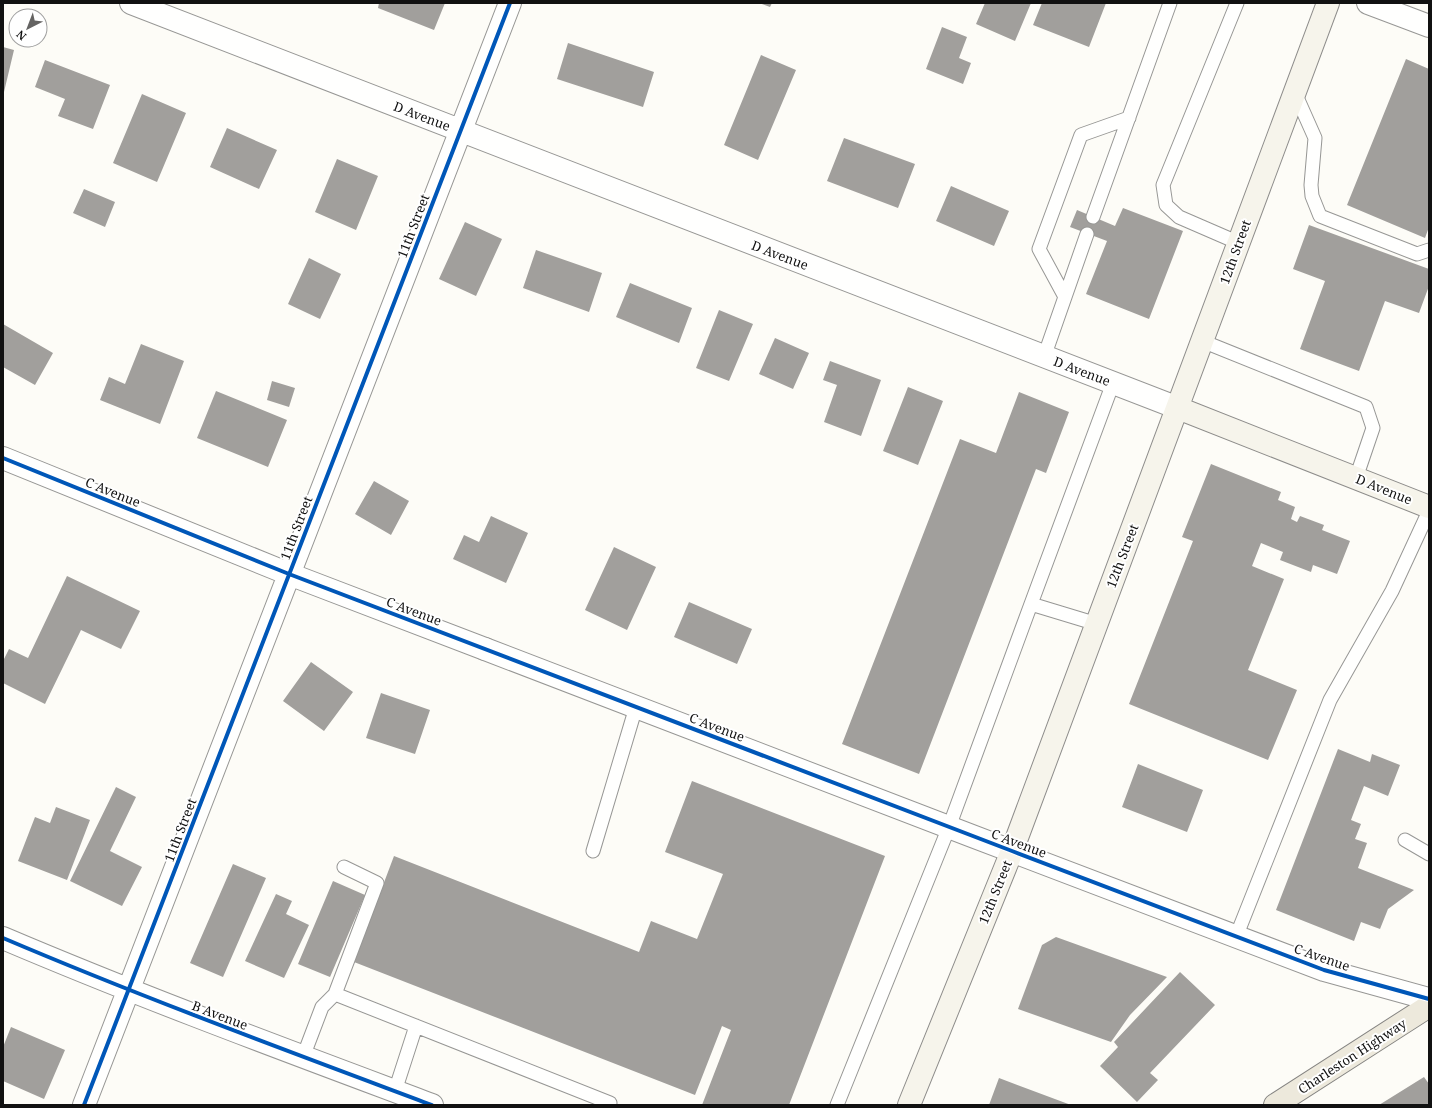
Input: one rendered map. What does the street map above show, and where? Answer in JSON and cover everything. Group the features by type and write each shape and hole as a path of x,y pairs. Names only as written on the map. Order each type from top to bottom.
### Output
{"main road":[{"name":"12th Street","path":"909,1105 1012,851 1328,3"},
{"name":"D Avenue","path":"1178,408 1429,507"},
{"name":"Charleston Highway","path":"1274,1105 1429,1006"}],"street":[{"name":"D Avenue","path":"131,3 1178,408"},
{"name":"11th Street","path":"84,1105 510,3"},
{"path":"1368,3 1429,26"},
{"name":"C Avenue","path":"3,458 289,574 1236,937 1324,970 1429,999"},
{"name":"B Avenue","path":"3,938 217,1024 432,1105"}],"lane":[{"path":"1093,217 1170,3"},
{"path":"1237,3 1163,185 1166,205 1179,218 1239,243"},
{"path":"1295,92 1315,138 1311,185 1312,196 1320,216 1417,254 1429,250"},
{"path":"1065,297 1039,249 1081,135 1129,118"},
{"path":"1044,356 1087,234"},
{"path":"1202,341 1366,407 1374,428 1356,478"},
{"path":"837,1105 949,827 1113,383"},
{"path":"1236,937 1330,700 1392,591 1429,511"},
{"path":"1031,604 1096,624"},
{"path":"593,851 636,707"},
{"path":"1405,840 1429,854"},
{"path":"303,1057 322,1007 335,994 377,883 344,867"},
{"path":"335,994 612,1104"},
{"path":"395,1091 416,1026"}],"building":[{"path":"379,3 445,3 434,30 378,8"},
{"path":"759,3 772,3 770,7"},
{"path":"985,3 1031,3 1015,41 976,24"},
{"path":"1042,3 1106,3 1089,47 1033,25"},
{"path":"942,27 967,37 959,58 971,63 963,84 926,69"},
{"path":"568,43 654,72 643,107 557,79"},
{"path":"3,47 14,50 4,92 3,92"},
{"path":"761,55 796,70 758,160 724,145"},
{"path":"1406,59 1429,69 1429,227 1425,238 1347,205"},
{"path":"45,60 110,85 93,129 58,116 65,99 35,87"},
{"path":"142,94 186,113 157,182 113,163"},
{"path":"227,128 277,150 259,189 210,167"},
{"path":"844,138 915,164 898,208 827,181"},
{"path":"337,159 378,176 356,230 315,212"},
{"path":"951,186 1009,211 994,246 936,221"},
{"path":"84,189 115,202 105,227 73,213"},
{"path":"1123,208 1183,231 1149,319 1086,294 1107,241 1070,227 1077,210 1115,226"},
{"path":"465,222 502,239 476,296 439,279"},
{"path":"1309,225 1429,269 1429,286 1419,313 1385,301 1359,371 1300,349 1325,281 1293,269"},
{"path":"536,250 602,273 589,312 523,288"},
{"path":"309,258 341,274 320,319 288,304"},
{"path":"630,283 692,308 679,343 616,317"},
{"path":"719,310 753,324 729,381 696,368"},
{"path":"3,324 53,353 35,385 3,367"},
{"path":"775,338 809,353 793,389 759,374"},
{"path":"141,344 184,361 160,424 100,400 109,377 125,384"},
{"path":"830,361 881,380 861,436 824,422 837,385 823,380"},
{"path":"272,381 295,388 289,407 267,400"},
{"path":"908,387 943,401 918,465 883,451"},
{"path":"216,391 287,420 268,467 197,438"},
{"path":"1019,392 1069,412 1046,473 1036,469 919,774 842,744 960,439 996,453"},
{"path":"1211,464 1281,492 1278,500 1295,507 1291,519 1297,522 1300,516 1324,525 1322,530 1350,541 1337,574 1313,565 1311,572 1280,560 1283,552 1261,543 1252,566 1284,579 1248,670 1297,690 1268,760 1129,704 1193,541 1182,537"},
{"path":"374,481 409,501 391,535 355,514"},
{"path":"491,516 528,533 506,583 453,559 464,535 479,542"},
{"path":"614,547 656,567 627,630 585,610"},
{"path":"67,576 140,611 121,649 81,630 45,704 3,683 3,661 9,649 28,658"},
{"path":"689,602 752,629 737,664 674,637"},
{"path":"311,662 353,692 324,731 283,701"},
{"path":"381,693 430,710 415,754 366,738"},
{"path":"1338,749 1370,762 1372,754 1400,765 1388,796 1364,786 1351,820 1361,824 1355,839 1367,843 1358,868 1414,890 1388,909 1380,929 1361,922 1354,941 1276,910"},
{"path":"1138,764 1203,790 1187,832 1122,807"},
{"path":"692,781 885,856 789,1105 702,1105 731,1030 722,1026 695,1095 354,962 394,856 639,952 651,921 697,939 723,874 665,852"},
{"path":"116,787 136,797 110,851 142,867 122,906 70,881"},
{"path":"56,807 90,820 67,880 18,861 35,817 50,823"},
{"path":"233,864 266,878 223,977 190,963"},
{"path":"333,881 365,895 330,977 298,964"},
{"path":"276,894 292,901 286,914 309,925 284,978 245,961"},
{"path":"1056,937 1167,977 1130,1015 1111,1042 1018,1009 1042,945"},
{"path":"1180,972 1215,1005 1150,1073 1158,1080 1137,1102 1100,1066 1118,1047 1114,1042"},
{"path":"11,1027 65,1050 44,1099 3,1081 3,1047"},
{"path":"1424,1077 1429,1084 1429,1103 1426,1105 1379,1105"},
{"path":"999,1078 1071,1105 989,1105"}],"cycle path":[{"path":"84,1105 510,3"},
{"path":"3,458 289,574 1324,970 1429,999"},
{"path":"3,938 163,1003 432,1105"}]}
